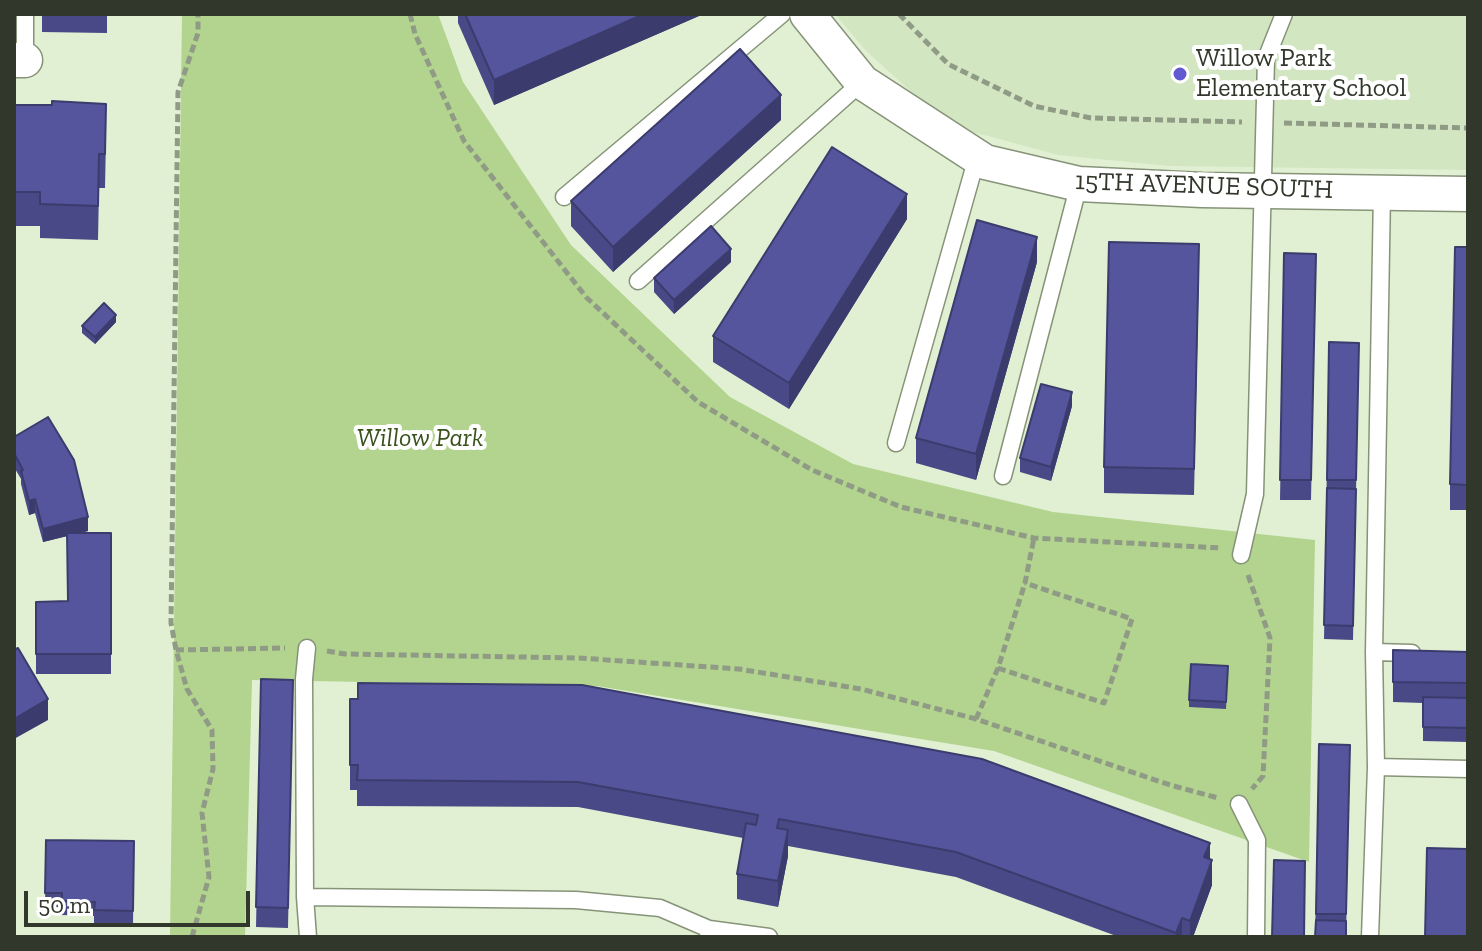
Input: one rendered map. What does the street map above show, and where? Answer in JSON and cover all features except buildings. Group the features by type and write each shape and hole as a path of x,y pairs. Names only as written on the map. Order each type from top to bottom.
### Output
{"street":[{"name":"15TH AVENUE SOUTH","path":"807,14 862,82 985,162 1079,184 1468,194"}],"lane":[{"path":"20,60 25,14"},
{"path":"564,197 782,14"},
{"path":"1241,555 1255,494 1266,59 1284,14"},
{"path":"638,281 862,82"},
{"path":"896,443 977,157"},
{"path":"1003,476 1079,184"},
{"path":"1370,937 1376,767 1374,652 1382,192"},
{"path":"307,648 304,679 308,937"},
{"path":"1374,652 1421,654"},
{"path":"1376,767 1468,769"},
{"path":"1239,804 1257,840 1256,937"},
{"path":"305,897 576,900 660,908 709,933 769,937"}],"path":[{"path":"192,937 209,877 202,813 213,769 212,730 187,689 171,623 178,92 198,33 198,14"},
{"path":"176,650 307,648 345,654 579,658 739,669 861,689 976,719 1170,785 1239,804 1263,776 1270,638 1241,555 1215,546 1034,538 901,507 812,470 698,402 586,297 464,141 415,34 410,14"},
{"path":"899,14 948,64 1034,106 1091,118 1245,122"},
{"path":"1283,123 1468,128"},
{"path":"976,719 998,668 1025,583 1034,538"},
{"path":"998,668 1104,703 1132,619 1025,583"}],"shaded area":[{"name":"Willow Park Elementary School","path":"835,14 1468,14 1468,170 1169,166 1058,155 973,132 919,99 865,50"}],"green space":[{"name":"Willow Park","path":"182,14 438,14 463,82 571,245 730,397 853,464 1053,512 1315,540 1309,862 994,751 597,686 252,680 245,937 170,937"}],"place":[{"name":"Willow Park Elementary School","path":"1180,74"}]}
